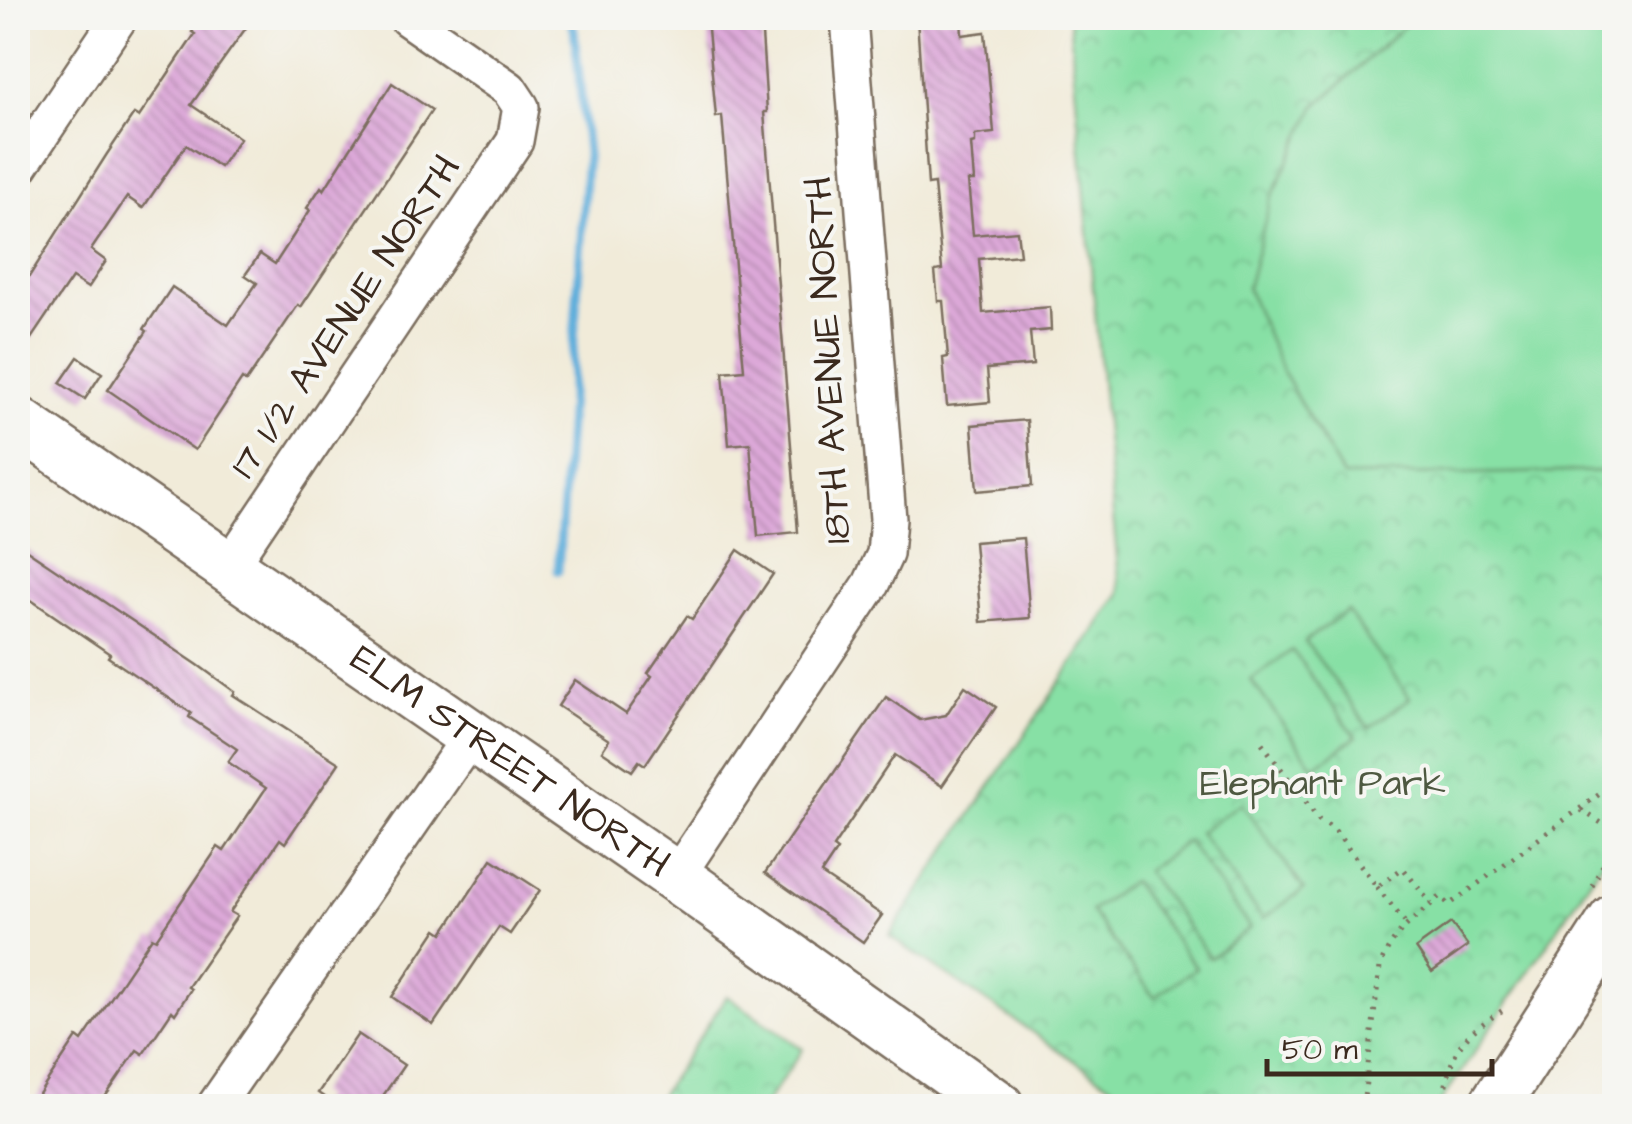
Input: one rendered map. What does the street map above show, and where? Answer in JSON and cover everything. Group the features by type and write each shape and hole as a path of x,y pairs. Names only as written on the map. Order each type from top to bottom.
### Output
{"street":[{"path":"18,169 120,18"},
{"name":"17 1/2 AVENUE NORTH","path":"228,568 516,141 521,107 510,89 407,18"},
{"name":"18TH AVENUE NORTH","path":"676,876 871,584 885,554 888,519 850,18"},
{"name":"ELM STREET NORTH","path":"18,422 676,876 998,1106"},
{"path":"214,1106 471,736"},
{"path":"1494,1106 1601,907"}],"path":[{"path":"1262,742 1319,820 1332,828 1406,925"},
{"path":"1363,1106 1380,968 1386,948 1441,896 1449,905 1606,790"},
{"path":"1581,810 1614,831"},
{"path":"1601,907 1602,867 1614,856"},
{"path":"1378,886 1403,868 1431,904"},
{"path":"1442,1106 1460,1043 1469,1032 1515,1003"}],"green space":[{"name":"Elephant Park","path":"1069,18 1614,18 1614,845 1438,1106 1142,1106 889,936 1120,593"},
{"path":"1413,18 1614,18 1614,471 1343,476 1284,375 1247,288 1271,199 1315,107"},
{"path":"1347,611 1410,698 1369,728 1305,641"},
{"path":"1292,650 1356,737 1314,767 1251,680"},
{"path":"1241,803 1304,889 1263,919 1199,832"},
{"path":"1187,841 1250,928 1210,958 1146,871"},
{"path":"1132,881 1196,968 1154,997 1091,911"},
{"path":"727,996 803,1049 764,1106 653,1106"}],"building":[{"path":"202,18 253,18 191,105 240,138 220,167 186,145 143,208 127,197 91,250 106,261 88,288 72,278 18,358 18,294 107,154 134,114 139,117"},
{"path":"707,18 761,18 764,112 798,532 758,536 750,443 729,445 723,372 744,370 722,116 716,117"},
{"path":"917,18 961,18 962,35 985,32 994,133 975,135 975,143 971,144 974,181 968,181 973,235 1017,231 1020,255 979,259 983,313 1050,307 1051,330 1030,332 1033,365 987,369 990,402 947,406 943,358 948,357 943,301 938,301 935,271 942,270 934,184 928,185"},
{"path":"392,83 432,110 301,307 298,305 246,382 242,379 195,450 108,390 172,287 228,325 257,283 245,275 260,254 275,264 310,210 307,208 321,187 324,190"},
{"path":"78,357 102,373 85,399 60,383"},
{"path":"1027,420 1032,486 977,491 972,425"},
{"path":"1023,538 1030,618 981,622 974,542"},
{"path":"18,544 198,665 235,692 233,695 339,763 285,843 280,839 230,912 237,916 188,987 191,989 175,1014 172,1011 143,1054 137,1050 99,1106 31,1106 77,1037 82,1041 152,937 156,939 218,847 224,851 266,788 228,762 237,749 18,591"},
{"path":"738,550 773,574 645,765 639,761 632,771 602,751 609,740 558,706 575,680 626,714 652,676 648,673 687,616 692,619"},
{"path":"965,686 996,707 942,786 895,755 833,847 837,850 821,874 882,915 863,942 765,873 886,697 920,720 946,715"},
{"path":"492,859 540,890 510,934 499,927 433,1025 392,997 437,929 443,933"},
{"path":"1451,923 1468,946 1432,972 1416,948"},
{"path":"358,1034 404,1065 376,1106 317,1106 324,1097 318,1093"}],"waterway":[{"path":"558,571 587,153 574,29 569,18"}]}
